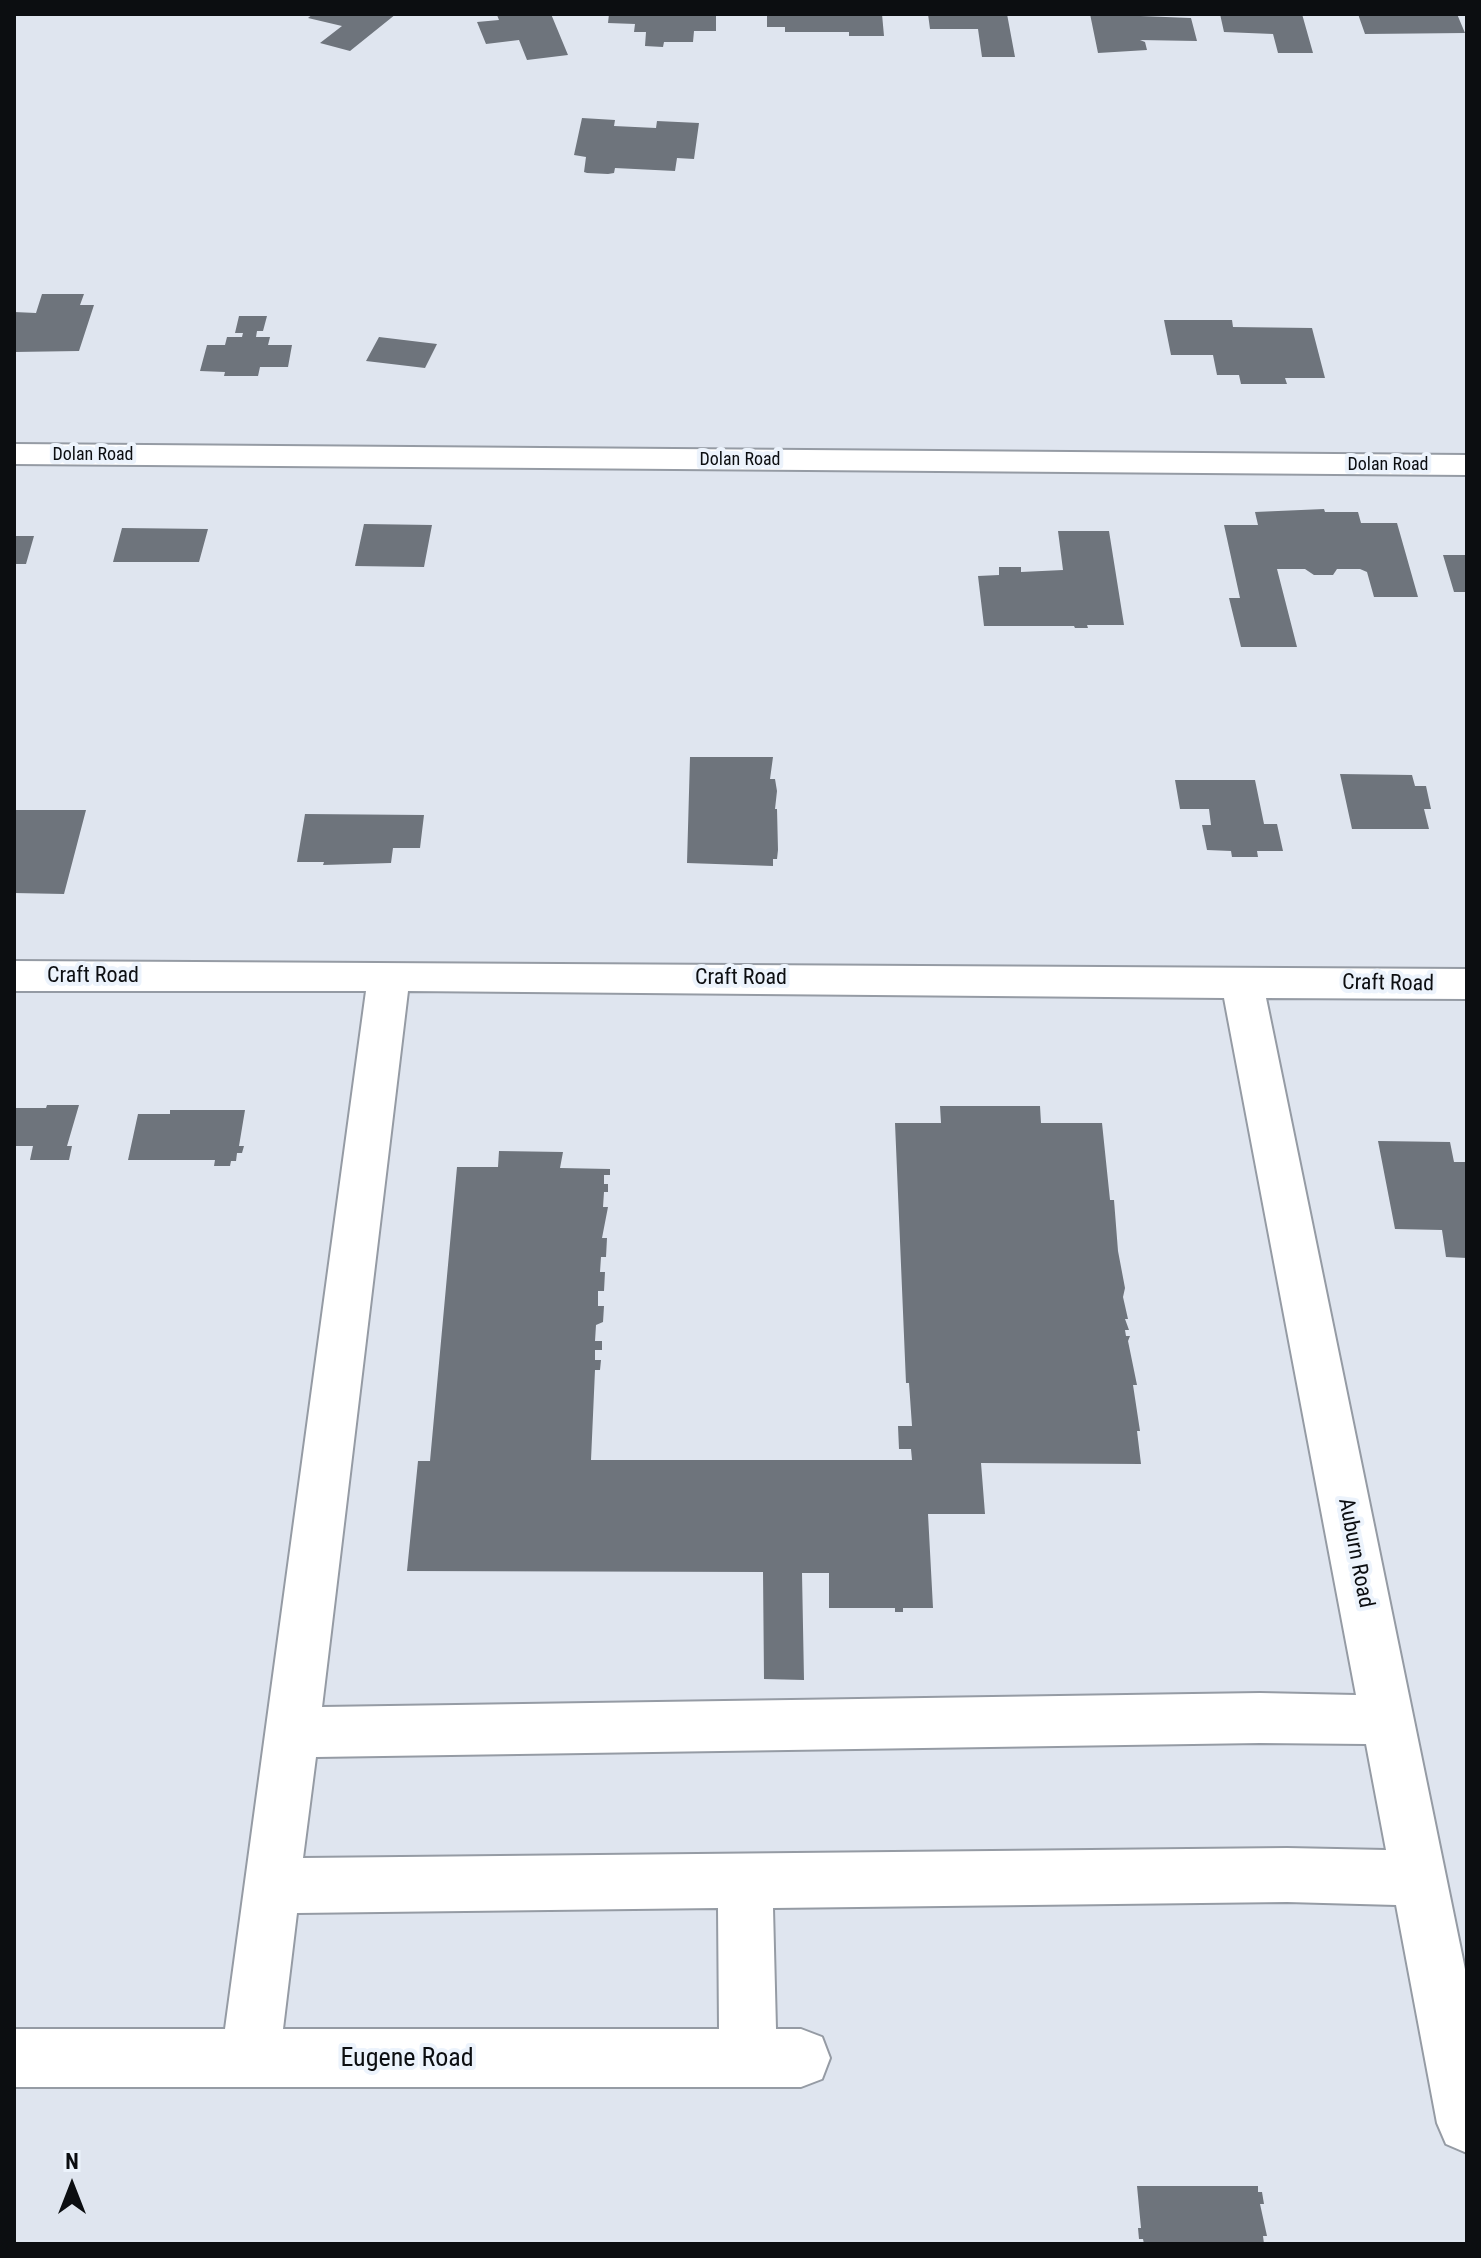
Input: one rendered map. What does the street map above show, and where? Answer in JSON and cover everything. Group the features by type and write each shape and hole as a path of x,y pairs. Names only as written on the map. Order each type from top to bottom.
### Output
{"street":[{"name":"Dolan Road","path":"14,454 1467,465"},
{"name":"Craft Road","path":"14,976 1467,984"},
{"path":"250,2059 389,976"},
{"name":"Auburn Road","path":"1242,982 1467,2123"},
{"path":"292,1732 1260,1718 1388,1720"},
{"path":"272,1886 1287,1875 1420,1878"},
{"name":"Eugene Road","path":"14,2058 774,2058 745,1880"}],"building":[{"path":"313,14 396,14 350,51 320,43 342,26 308,18"},
{"path":"551,14 568,55 527,60 519,40 486,44 477,22 499,20 497,15"},
{"path":"609,14 716,14 716,31 694,31 693,42 664,42 663,47 645,46 646,32 634,32 635,24 608,23"},
{"path":"767,14 882,14 884,36 849,36 849,32 785,32 785,27 767,27"},
{"path":"928,14 1007,14 1015,57 982,57 978,29 930,29"},
{"path":"1090,14 1191,18 1197,41 1140,40 1145,42 1147,50 1098,53"},
{"path":"1220,14 1302,14 1313,53 1278,53 1273,34 1224,32"},
{"path":"1358,14 1457,14 1465,33 1365,34"},
{"path":"582,118 615,120 614,126 656,128 657,121 699,123 694,159 677,158 675,171 615,168 614,173 608,174 584,172 586,157 574,155"},
{"path":"42,294 84,294 80,305 94,305 79,351 14,352 14,312 36,313"},
{"path":"239,316 267,316 263,331 257,331 256,337 270,337 268,345 292,345 288,367 260,367 258,376 224,376 225,372 200,371 207,345 225,345 227,337 242,337 243,333 235,333"},
{"path":"1164,320 1232,320 1233,327 1312,328 1325,378 1285,378 1287,384 1241,384 1239,375 1217,375 1213,355 1171,355"},
{"path":"379,337 437,344 425,368 366,361"},
{"path":"1324,509 1325,512 1358,512 1361,523 1397,523 1418,597 1374,597 1367,572 1360,569 1337,569 1333,575 1314,575 1305,569 1277,569 1297,647 1241,647 1229,598 1240,598 1224,525 1258,525 1255,512"},
{"path":"364,524 432,525 424,567 355,566"},
{"path":"122,528 208,529 199,562 113,562"},
{"path":"1058,531 1109,531 1124,625 1087,625 1088,628 984,626 978,576 999,575 999,567 1021,567 1021,572 1063,570"},
{"path":"14,536 34,536 26,564 14,564"},
{"path":"1443,555 1467,555 1467,592 1454,592"},
{"path":"690,757 773,757 770,779 775,779 777,791 778,850 773,866 687,863"},
{"path":"1340,774 1412,775 1415,786 1426,786 1431,809 1424,809 1429,829 1352,829"},
{"path":"1175,780 1255,780 1264,824 1277,824 1283,851 1257,851 1258,857 1232,857 1231,851 1207,850 1202,825 1211,825 1209,809 1180,809"},
{"path":"14,810 86,810 64,894 14,893"},
{"path":"305,814 424,815 420,848 393,848 391,863 323,865 324,862 297,862"},
{"path":"47,1105 79,1105 67,1146 72,1146 69,1160 30,1160 33,1146 14,1146 14,1108 46,1108"},
{"path":"940,1106 1040,1106 1041,1123 1102,1123 1110,1200 1114,1200 1125,1288 1123,1297 1128,1319 1125,1319 1129,1330 1125,1330 1126,1336 1130,1336 1128,1341 1137,1385 1133,1385 1141,1464 981,1463 985,1514 928,1514 933,1608 903,1608 903,1612 895,1612 895,1608 829,1608 829,1573 802,1573 804,1680 764,1679 763,1572 407,1571 418,1461 430,1461 457,1167 498,1167 499,1151 563,1152 560,1168 610,1169 610,1175 604,1175 608,1192 604,1192 603,1207 608,1207 602,1238 607,1238 606,1257 601,1257 600,1272 605,1272 604,1291 598,1291 598,1306 604,1306 603,1322 596,1325 595,1341 602,1341 602,1350 595,1350 595,1360 601,1360 600,1370 595,1370 591,1460 912,1460 911,1449 899,1449 898,1426 912,1426 909,1383 906,1383 895,1123 941,1123"},
{"path":"170,1110 245,1110 239,1146 244,1146 242,1153 237,1153 236,1161 231,1161 230,1166 214,1166 215,1160 128,1160 138,1114 170,1114"},
{"path":"1378,1141 1450,1142 1454,1162 1467,1162 1467,1258 1446,1257 1442,1230 1395,1229"},
{"path":"1137,2186 1258,2186 1264,2204 1260,2204 1267,2236 1263,2236 1264,2244 1144,2244 1143,2239 1139,2239 1138,2228 1141,2228"}]}
